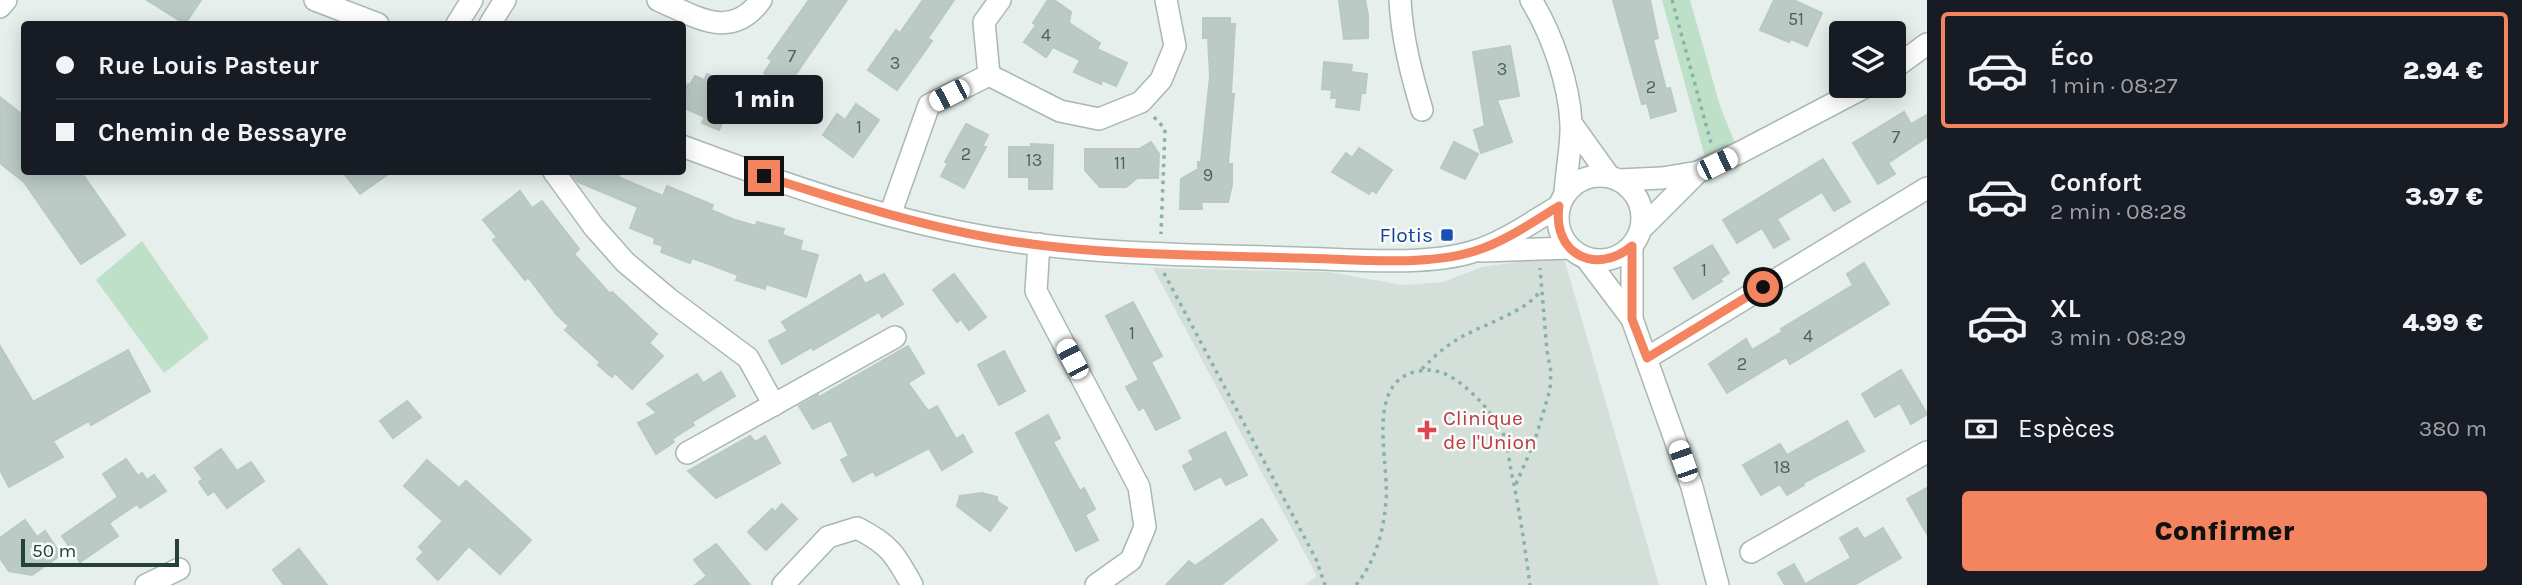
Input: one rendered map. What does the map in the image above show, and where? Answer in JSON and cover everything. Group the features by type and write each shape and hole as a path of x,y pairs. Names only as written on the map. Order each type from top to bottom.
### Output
{"street":[{"path":"0,7 6,0"},
{"path":"315,0 370,21"},
{"path":"459,21 472,0"},
{"path":"492,21 505,0"},
{"path":"658,0 711,23 733,23 754,10 761,0"},
{"path":"989,75 984,22 1000,0"},
{"path":"989,75 1060,111 1099,119 1141,102 1161,80 1175,46 1166,0"},
{"path":"1400,0 1401,28 1407,59 1422,110"},
{"path":"1531,0 1552,43 1561,71 1571,123 1558,229 1632,319 1692,487 1718,585"},
{"path":"1906,59 1927,44"},
{"path":"890,215 929,105 989,75"},
{"path":"1477,251 1527,226 1562,200 1573,184 1584,178 1662,178 1707,168 1844,98"},
{"path":"1571,123 1614,178 1631,188 1639,201 1643,215 1637,238 1632,319"},
{"path":"686,147 764,176 890,215 998,239 1160,254 1383,260 1449,257 1477,251 1578,253 1598,261 1611,259 1622,254 1707,168"},
{"path":"556,175 594,227 625,262 748,358 774,405"},
{"path":"1647,358 1927,188"},
{"path":"1038,244 1036,291 1139,487 1145,527 1131,560 1096,585"},
{"path":"687,453 895,337"},
{"path":"1751,552 1927,452"},
{"path":"783,585 828,537 857,528 877,538 895,555 912,585"},
{"path":"146,585 178,569"}],"path":[{"path":"1672,0 1707,168"},
{"path":"1141,102 1165,129 1160,254 1164,273 1316,559 1325,585"},
{"path":"1515,486 1535,440 1550,390 1551,372 1539,266"},
{"path":"1421,370 1438,351 1528,303 1541,290"},
{"path":"1356,585 1371,566 1381,534 1387,500 1382,417 1386,400 1395,384 1410,372 1421,370 1440,371 1464,386 1485,406 1505,438 1530,585"}],"shaded area":[{"name":"Clinique de l'Union","path":"1563,255 1659,585 1305,585 1317,576 1153,268 1329,272 1403,285 1443,282 1482,267"}],"green space":[{"path":"1662,0 1690,0 1720,106 1739,153 1708,168"},
{"path":"142,241 209,338 164,373 96,280"}],"building":[{"path":"147,0 201,0 187,21 180,21"},
{"path":"809,0 847,0 786,88 764,73 772,61 768,58"},
{"path":"923,0 954,0 928,38 932,41 897,90 868,70 896,30 900,33"},
{"path":"1048,0 1054,0 1071,12 1069,23 1100,43 1097,49 1127,63 1116,86 1102,80 1101,84 1074,72 1080,60 1053,47 1046,57 1024,42"},
{"path":"1339,0 1365,0 1368,38 1344,39"},
{"path":"1613,0 1650,0 1658,38 1653,40 1666,89 1670,88 1676,111 1651,118 1647,103 1642,104"},
{"path":"1774,0 1793,0 1822,13 1807,46 1760,30"},
{"path":"1203,18 1230,18 1230,24 1235,24 1231,94 1234,94 1228,164 1232,164 1232,185 1228,202 1201,202 1202,209 1180,209 1181,179 1198,169 1198,162 1201,162 1210,76 1208,38 1203,38"},
{"path":"1510,46 1519,96 1497,100 1512,142 1481,153 1474,130 1485,126 1473,52"},
{"path":"1324,62 1352,65 1351,72 1367,74 1365,93 1361,93 1359,110 1336,107 1337,98 1331,98 1332,90 1322,89"},
{"path":"707,74 737,88 719,130 702,123 705,117 686,109 688,84 690,85 695,76 704,80"},
{"path":"0,97 21,114 21,175 83,175 125,235 81,264 24,182 0,163"},
{"path":"856,104 879,120 853,157 823,135 837,114 845,120"},
{"path":"1904,112 1911,124 1927,115 1927,137 1888,163 1895,174 1878,184 1853,143"},
{"path":"966,124 988,135 982,147 986,147 964,188 941,176 948,163 945,162"},
{"path":"1151,142 1159,154 1158,178 1137,178 1126,187 1100,187 1085,170 1085,149 1139,149"},
{"path":"1454,142 1478,154 1465,179 1441,168"},
{"path":"1031,144 1053,145 1052,189 1029,189 1029,177 1009,177 1009,147 1031,147"},
{"path":"1359,148 1392,170 1376,193 1372,190 1369,194 1332,172 1346,153 1352,158"},
{"path":"1823,159 1850,202 1834,211 1822,192 1777,219 1789,239 1774,248 1762,228 1737,243 1723,220"},
{"path":"345,175 387,175 360,194"},
{"path":"572,175 619,175 618,177 663,196 667,186 713,205 711,210 735,220 756,226 757,222 784,229 782,235 802,241 800,250 818,255 806,297 766,284 765,289 736,280 738,275 709,264 692,258 690,263 661,252 663,246 654,243 655,238 630,228 638,207 578,182"},
{"path":"520,191 532,208 542,201 579,249 574,254 610,294 612,292 657,334 649,343 663,356 632,389 615,373 612,377 598,365 600,362 565,330 569,326 557,315 528,277 525,280 493,240 497,237 483,220"},
{"path":"1712,245 1729,273 1720,279 1722,281 1693,299 1674,268"},
{"path":"1864,263 1889,304 1790,364 1786,357 1727,393 1709,364 1746,339 1752,350 1782,332 1781,329 1853,285 1847,274"},
{"path":"884,274 903,304 882,317 879,312 813,350 812,347 782,364 769,341 788,331 782,322 860,275 865,284"},
{"path":"954,274 986,317 969,330 961,319 957,322 933,290"},
{"path":"1133,302 1162,356 1151,362 1180,418 1156,430 1144,407 1139,410 1126,387 1139,380 1106,316"},
{"path":"0,346 33,402 128,350 150,391 91,425 89,421 53,441 63,457 9,487 0,470"},
{"path":"908,346 924,373 908,383 928,411 937,406 956,439 963,435 972,452 942,470 929,448 876,476 873,471 853,482 841,460 849,456 831,420 813,429 799,406"},
{"path":"1004,351 1025,391 999,405 978,365"},
{"path":"1901,370 1927,414 1911,424 1900,403 1875,417 1862,394"},
{"path":"721,372 735,396 692,422 694,425 672,439 674,442 656,454 638,423 657,413 647,404 697,374 703,383"},
{"path":"407,401 421,417 393,438 380,421"},
{"path":"1048,415 1060,438 1053,442 1080,491 1084,488 1095,509 1085,515 1098,540 1076,551 1016,433"},
{"path":"1847,421 1864,451 1803,483 1804,485 1787,495 1780,484 1761,495 1743,465 1780,444 1787,455"},
{"path":"1225,432 1247,475 1226,485 1221,476 1195,490 1183,466 1194,460 1189,451"},
{"path":"750,436 755,442 765,436 780,463 716,498 688,471"},
{"path":"221,449 237,471 251,462 264,481 227,508 214,491 208,495 199,482 203,479 195,468"},
{"path":"126,459 138,476 142,473 147,480 154,475 166,491 140,508 137,504 109,523 118,536 80,562 62,536 118,497 103,474"},
{"path":"427,460 459,488 466,481 531,540 500,574 469,546 438,580 417,559 424,552 419,547 443,521 404,486"},
{"path":"1927,488 1927,534 1907,499"},
{"path":"982,493 997,497 997,501 1007,508 990,531 957,506 960,496"},
{"path":"782,504 797,519 766,550 748,532 772,509 775,512"},
{"path":"1262,519 1277,540 1221,585 1166,585 1189,561 1195,566"},
{"path":"25,520 37,537 45,531 61,555 32,575 9,571 0,558 0,538"},
{"path":"1857,528 1864,539 1883,528 1901,558 1854,585 1785,585 1778,573 1794,564 1805,584 1851,558 1840,538"},
{"path":"716,544 750,585 695,585 707,576 694,560"},
{"path":"299,549 327,585 284,585 273,570"}],"place":[{"name":"Flotis","path":"1447,235"},
{"name":"Clinique de l'Union","path":"1427,430"}],"route":[{"path":"764,176 890,215 998,239 1160,254 1383,260 1449,257 1477,251 1527,226 1559,206 1558,229 1563,240 1586,258 1598,261 1611,259 1632,246 1632,319 1647,358 1763,287"}]}
